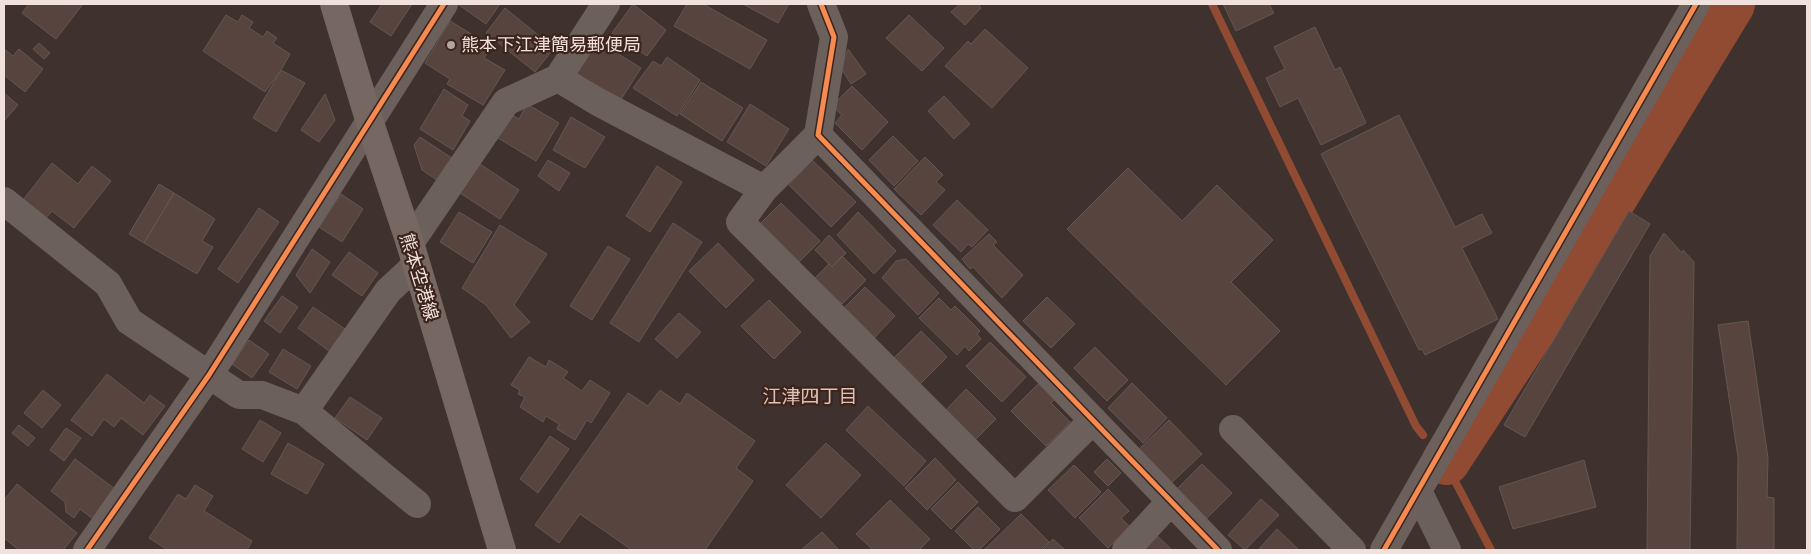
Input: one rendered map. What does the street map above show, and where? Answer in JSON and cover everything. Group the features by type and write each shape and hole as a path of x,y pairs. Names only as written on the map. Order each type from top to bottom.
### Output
{"main road":[{"name":"熊本空港線","path":"334,4 370,123 413,254 502,550"}],"street":[{"path":"87,550 209,375 444,4"},
{"path":"304,411 413,254 506,102 558,78 606,4"},
{"path":"822,4 834,37 818,135 764,189 740,222 1015,498 1093,420"},
{"path":"1384,550 1696,4"},
{"path":"558,78 598,102 764,189"},
{"path":"818,135 1218,550"},
{"path":"4,201 108,284 129,321 239,395 262,395 304,411 418,504"},
{"path":"1233,429 1352,550"},
{"path":"1418,491 1448,550"},
{"path":"1126,550 1171,501"}],"building":[{"path":"29,4 83,4 56,39 22,13"},
{"path":"382,4 412,4 391,36 370,22"},
{"path":"460,4 500,4 486,24"},
{"path":"633,4 666,30 647,56 612,33"},
{"path":"687,4 703,4 767,40 750,69 674,26"},
{"path":"743,4 789,4 778,23"},
{"path":"960,4 978,4 981,8 965,25 951,12"},
{"path":"1223,4 1269,4 1274,13 1236,31"},
{"path":"505,8 554,48 535,72 486,33"},
{"path":"226,15 238,22 242,15 253,22 249,28 263,37 267,31 277,38 273,43 290,54 265,92 203,51"},
{"path":"909,15 944,48 922,71 886,38"},
{"path":"450,21 491,46 484,58 505,70 483,105 447,84 450,79 425,63"},
{"path":"1315,27 1335,70 1340,67 1366,123 1321,145 1298,98 1280,107 1266,78 1285,69 1274,47"},
{"path":"985,29 1028,68 992,108 945,66 968,41 971,44"},
{"path":"594,39 641,68 620,101 574,72"},
{"path":"39,43 50,53 44,59 33,49"},
{"path":"4,49 13,56 19,49 43,69 25,92 4,75"},
{"path":"848,49 866,74 851,84 841,68"},
{"path":"667,57 700,80 677,116 633,88 653,61 661,66"},
{"path":"281,70 305,83 276,132 253,118"},
{"path":"701,82 743,108 722,141 680,114"},
{"path":"852,86 888,122 862,150 835,123 842,115 832,106"},
{"path":"444,89 468,105 462,116 470,121 453,150 420,129"},
{"path":"4,93 18,105 4,121"},
{"path":"325,94 335,120 319,142 301,130"},
{"path":"944,96 970,124 954,139 928,111"},
{"path":"527,104 559,123 536,161 498,138 512,115 519,119"},
{"path":"750,104 789,129 766,166 727,142"},
{"path":"1399,115 1455,227 1482,214 1492,233 1462,248 1498,319 1425,355 1422,349 1419,350 1321,154"},
{"path":"571,117 605,137 585,168 553,150"},
{"path":"893,136 918,161 894,186 869,160"},
{"path":"420,137 455,160 440,182 422,170 414,145"},
{"path":"925,157 943,175 936,182 945,190 921,215 894,189"},
{"path":"548,160 570,173 559,191 538,176"},
{"path":"812,160 856,202 831,227 789,185"},
{"path":"52,163 78,184 92,166 111,181 74,228 52,211 46,218 23,200"},
{"path":"480,164 519,190 500,219 460,193"},
{"path":"657,166 682,182 650,232 626,216"},
{"path":"1128,168 1182,221 1217,185 1273,240 1231,282 1280,331 1226,385 1067,229"},
{"path":"159,184 174,193 144,243 129,234"},
{"path":"174,193 215,219 202,241 213,247 197,274 144,243"},
{"path":"341,194 363,209 342,242 319,227"},
{"path":"957,200 988,230 972,247 968,244 961,252 933,225"},
{"path":"781,203 820,241 799,262 760,224"},
{"path":"259,208 279,222 238,283 218,269"},
{"path":"1629,211 1650,224 1525,437 1504,425"},
{"path":"459,212 492,232 473,263 440,242"},
{"path":"858,212 896,251 874,274 837,235"},
{"path":"673,223 702,242 639,342 610,323"},
{"path":"500,225 547,254 514,305 530,322 511,338 486,305 462,288"},
{"path":"1664,233 1682,253 1683,250 1694,262 1690,550 1647,550 1650,256"},
{"path":"989,234 997,242 993,245 1023,275 1002,298 973,267 970,269 962,259"},
{"path":"829,235 846,253 832,267 815,250"},
{"path":"718,243 754,280 726,308 689,271"},
{"path":"608,246 630,259 592,320 570,306"},
{"path":"312,249 330,262 310,293 296,275"},
{"path":"349,252 378,273 362,296 332,275"},
{"path":"842,256 866,280 842,304 815,278 829,264 832,267"},
{"path":"906,259 939,293 918,315 882,278 896,261"},
{"path":"865,287 895,316 874,338 844,308"},
{"path":"282,296 298,307 280,333 264,321"},
{"path":"1047,297 1075,324 1051,348 1023,321"},
{"path":"939,298 951,310 955,306 980,331 977,334 981,339 969,351 965,346 957,355 919,318"},
{"path":"769,300 801,332 774,359 741,326"},
{"path":"313,307 345,329 329,351 298,328"},
{"path":"679,313 701,332 677,358 655,339"},
{"path":"1748,321 1768,458 1767,497 1774,498 1774,550 1737,550 1738,457 1718,325"},
{"path":"921,331 947,357 918,386 892,360"},
{"path":"249,340 269,354 252,378 232,364"},
{"path":"990,342 1026,377 1002,402 966,366"},
{"path":"1095,347 1128,380 1107,401 1074,368"},
{"path":"283,349 311,366 297,389 269,372"},
{"path":"529,357 546,367 549,360 568,372 563,378 582,391 590,380 610,393 591,423 587,420 575,440 557,429 559,424 546,416 543,422 520,407 525,397 518,394 520,390 511,385"},
{"path":"107,374 144,403 150,395 165,406 143,435 121,418 114,427 104,419 92,436 71,420"},
{"path":"1040,382 1056,398 1051,403 1070,422 1046,446 1011,411"},
{"path":"1132,383 1167,418 1143,443 1108,408"},
{"path":"966,389 996,419 974,441 944,412"},
{"path":"43,390 61,405 42,428 24,413"},
{"path":"660,390 680,404 687,393 755,441 736,468 753,481 705,550 632,550 580,514 559,543 535,525 628,393 648,406"},
{"path":"350,397 382,418 367,440 335,418"},
{"path":"868,406 926,461 904,486 846,430"},
{"path":"260,420 281,433 263,462 242,449"},
{"path":"1169,420 1202,454 1167,487 1135,453"},
{"path":"19,425 35,438 28,446 12,433"},
{"path":"66,428 81,438 64,461 50,450"},
{"path":"550,436 569,449 538,493 520,479"},
{"path":"288,443 324,464 307,494 271,474"},
{"path":"826,443 861,475 821,518 786,485"},
{"path":"935,458 956,480 927,510 905,488"},
{"path":"75,459 115,489 93,519 80,509 74,518 66,512 65,502 51,491"},
{"path":"1107,459 1121,473 1108,486 1094,472"},
{"path":"1584,460 1596,507 1513,529 1499,487"},
{"path":"1202,464 1232,493 1204,521 1174,492"},
{"path":"1074,465 1101,492 1075,518 1048,490"},
{"path":"958,482 978,502 951,529 931,509"},
{"path":"17,484 77,533 63,550 19,550 4,538 4,500"},
{"path":"195,485 213,496 204,511 252,541 247,550 168,550 149,538 178,494 186,499"},
{"path":"1108,489 1129,511 1121,518 1130,527 1108,548 1079,518"},
{"path":"1261,499 1279,515 1245,550 1228,535"},
{"path":"890,500 930,539 919,550 873,550 856,534"},
{"path":"978,507 1000,529 979,550 974,550 955,531"},
{"path":"1021,514 1049,542 1041,550 984,550"},
{"path":"1277,529 1299,550 1258,550"},
{"path":"822,532 839,550 801,550"},
{"path":"1154,533 1172,550 1138,550"},
{"path":"1053,539 1065,550 1043,550"}],"waterway":[{"path":"1212,4 1416,426 1423,435"},
{"path":"1446,461 1548,305 1731,4"},
{"path":"1444,460 1491,550"}],"cycle path":[{"path":"87,550 209,375 444,4"},
{"path":"821,4 834,37 818,135 1218,550"},
{"path":"1384,550 1696,4"}],"place":[{"name":"熊本下江津簡易郵便局","path":"451,45"}],"district":[{"name":"江津四丁目","path":"810,396"}]}
